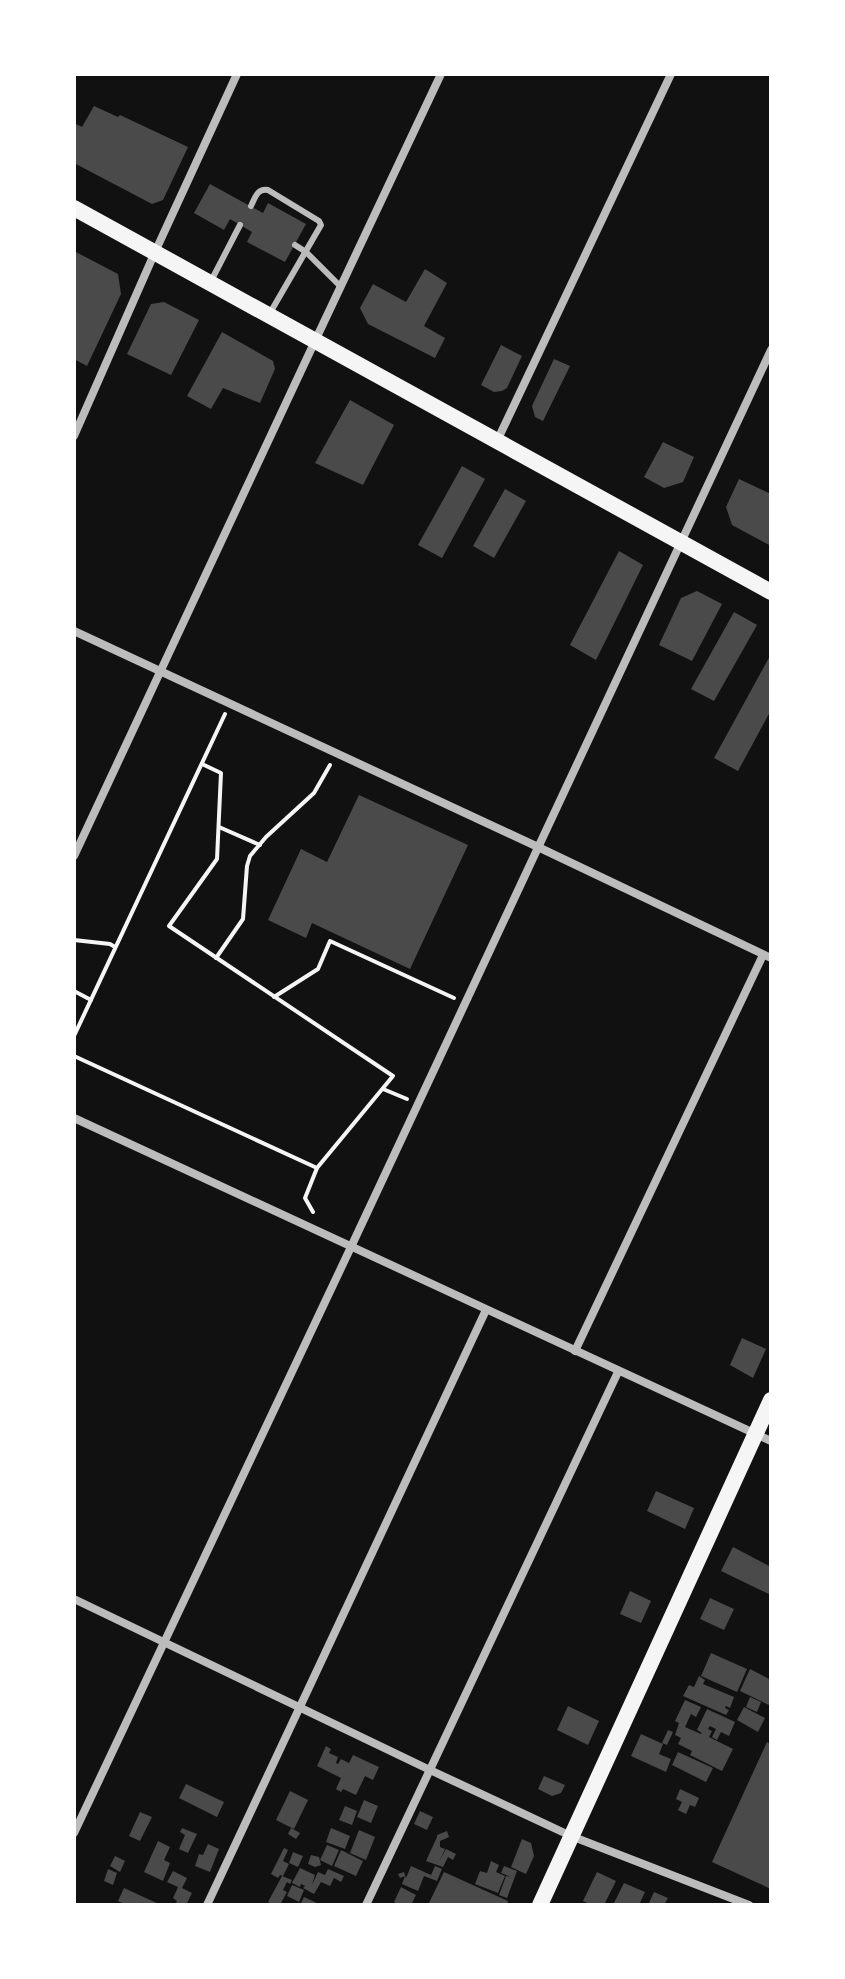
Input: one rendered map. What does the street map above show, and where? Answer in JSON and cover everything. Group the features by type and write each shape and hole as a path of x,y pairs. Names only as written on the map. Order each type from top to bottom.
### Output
{"main road":[{"path":"74,208 771,592"},
{"path":"540,1905 771,1400"}],"street":[{"path":"74,436 237,74"},
{"path":"74,856 441,74"},
{"path":"497,441 671,74"},
{"path":"74,1833 771,350"},
{"path":"74,631 767,957 575,1351"},
{"path":"74,1118 771,1441"},
{"path":"207,1905 486,1310"},
{"path":"366,1905 618,1372"},
{"path":"74,1599 571,1836 749,1905"}],"lane":[{"path":"251,206 258,192 268,190 321,225 269,316"},
{"path":"210,283 240,225"},
{"path":"295,245 341,287"}],"path":[{"path":"74,1036 230,704"},
{"path":"216,958 243,919 250,856 314,793 336,753"},
{"path":"202,764 221,773 217,859 169,926 393,1076 317,1168 305,1198 326,1235"},
{"path":"219,827 260,845"},
{"path":"74,940 110,944 115,948"},
{"path":"274,997 318,969 330,941 465,1003"},
{"path":"74,991 91,1000"},
{"path":"74,1056 317,1168"},
{"path":"383,1089 418,1104"}],"building":[{"path":"94,106 188,147 163,200 152,204 74,163 74,123 82,127"},
{"path":"210,184 263,213 268,203 306,224 285,262 247,242 252,232 230,219 224,230 194,213"},
{"path":"74,251 118,274 121,294 87,366 74,359"},
{"path":"425,269 447,283 424,326 445,338 435,358 368,324 360,308 373,284 406,302"},
{"path":"164,302 199,320 171,375 127,354 151,304"},
{"path":"222,332 273,361 275,369 260,403 223,388 211,409 187,396"},
{"path":"501,345 522,356 507,388 494,392 481,385"},
{"path":"554,359 570,366 543,421 535,417 532,406"},
{"path":"350,400 394,425 363,485 315,463"},
{"path":"663,442 694,457 683,482 664,488 644,477"},
{"path":"462,466 485,479 442,558 418,545"},
{"path":"739,479 771,494 771,546 732,525 726,507"},
{"path":"505,489 526,501 494,558 473,546"},
{"path":"619,551 643,565 596,660 570,645"},
{"path":"697,591 722,604 692,661 659,645 681,598"},
{"path":"734,612 757,625 714,701 691,689"},
{"path":"771,654 771,710 738,771 714,758"},
{"path":"359,795 468,845 410,969 312,923 306,938 268,920 301,849 327,862"},
{"path":"742,1338 766,1349 753,1378 730,1365"},
{"path":"656,1491 694,1508 685,1529 647,1511"},
{"path":"733,1547 771,1567 771,1595 721,1571"},
{"path":"630,1591 651,1601 641,1623 620,1614"},
{"path":"710,1598 734,1609 724,1630 700,1619"},
{"path":"711,1653 747,1669 737,1692 701,1676"},
{"path":"750,1669 771,1680 771,1706 740,1691"},
{"path":"699,1676 705,1680 703,1684 734,1697 730,1708 725,1708 729,1710 726,1715 683,1696 689,1685 694,1687"},
{"path":"750,1697 761,1702 757,1712 746,1707"},
{"path":"685,1700 701,1707 696,1717 691,1714 685,1727 701,1734 697,1730 707,1709 735,1722 729,1736 721,1732 717,1740 712,1737 716,1729 710,1726 708,1729 712,1731 709,1737 733,1749 722,1771 690,1755 692,1751 678,1744 681,1738 675,1735 679,1723 675,1721"},
{"path":"568,1706 599,1721 588,1745 557,1730"},
{"path":"744,1707 765,1718 758,1732 737,1720"},
{"path":"668,1730 673,1732 667,1745 662,1743"},
{"path":"641,1734 663,1744 659,1754 671,1759 666,1772 631,1756"},
{"path":"767,1742 771,1744 771,1889 712,1862"},
{"path":"326,1746 331,1749 329,1753 338,1757 338,1764 341,1759 349,1763 353,1755 379,1767 373,1780 365,1776 356,1795 336,1789 341,1778 317,1766"},
{"path":"678,1752 713,1768 706,1782 672,1765"},
{"path":"544,1776 565,1785 561,1793 552,1796 538,1789"},
{"path":"186,1784 224,1802 217,1817 179,1798"},
{"path":"680,1789 699,1798 695,1807 690,1805 686,1814 678,1810 682,1802 676,1799"},
{"path":"290,1791 308,1800 294,1829 276,1820"},
{"path":"364,1800 378,1806 371,1823 357,1817"},
{"path":"345,1806 357,1811 352,1825 339,1820"},
{"path":"420,1811 433,1817 427,1830 414,1824"},
{"path":"140,1812 152,1817 140,1841 129,1836"},
{"path":"182,1828 197,1834 188,1853 179,1849 185,1835 180,1832"},
{"path":"291,1828 300,1833 296,1839 288,1834"},
{"path":"331,1828 350,1836 345,1849 326,1842"},
{"path":"359,1830 375,1837 366,1860 350,1853"},
{"path":"447,1831 449,1837 440,1841 440,1847 445,1849 440,1860 446,1849 456,1854 453,1860 448,1857 443,1867 426,1861 437,1835"},
{"path":"522,1839 531,1843 534,1856 526,1874 511,1867"},
{"path":"158,1841 170,1847 164,1860 170,1863 163,1881 144,1872"},
{"path":"208,1844 219,1849 210,1872 195,1866 199,1854 203,1855"},
{"path":"327,1845 339,1850 332,1866 320,1860"},
{"path":"284,1848 288,1850 283,1861 289,1864 283,1876 278,1878 271,1874"},
{"path":"341,1850 363,1861 356,1876 334,1866"},
{"path":"293,1852 303,1856 298,1867 289,1863"},
{"path":"311,1855 319,1857 321,1865 315,1867 308,1864"},
{"path":"115,1856 125,1861 120,1872 110,1866"},
{"path":"491,1861 499,1865 496,1872 505,1876 498,1893 475,1884 480,1871 487,1873"},
{"path":"411,1866 431,1875 435,1866 442,1869 437,1881 424,1876 418,1891 402,1884 405,1876 400,1878 398,1874 404,1872 406,1878"},
{"path":"504,1866 517,1871 507,1898 499,1895 506,1876 511,1877 501,1873"},
{"path":"300,1868 315,1875 312,1885 318,1872 325,1875 328,1869 344,1876 341,1882 334,1878 330,1886 321,1882 314,1894 301,1884 300,1887 292,1883"},
{"path":"108,1869 117,1873 113,1885 104,1881"},
{"path":"173,1871 187,1878 182,1888 192,1893 186,1905 175,1905 177,1901 173,1898 178,1887 167,1882"},
{"path":"444,1872 508,1901 507,1905 428,1905"},
{"path":"597,1872 616,1881 604,1905 583,1901"},
{"path":"282,1876 292,1880 283,1890 287,1892 280,1905 274,1905 268,1902"},
{"path":"624,1883 645,1892 639,1905 613,1905"},
{"path":"292,1885 304,1890 299,1902 287,1896"},
{"path":"401,1887 416,1895 411,1905 394,1902"},
{"path":"124,1888 161,1905 126,1905 118,1901"},
{"path":"654,1892 668,1898 664,1905 648,1905"},
{"path":"304,1897 321,1905 300,1905"}]}
